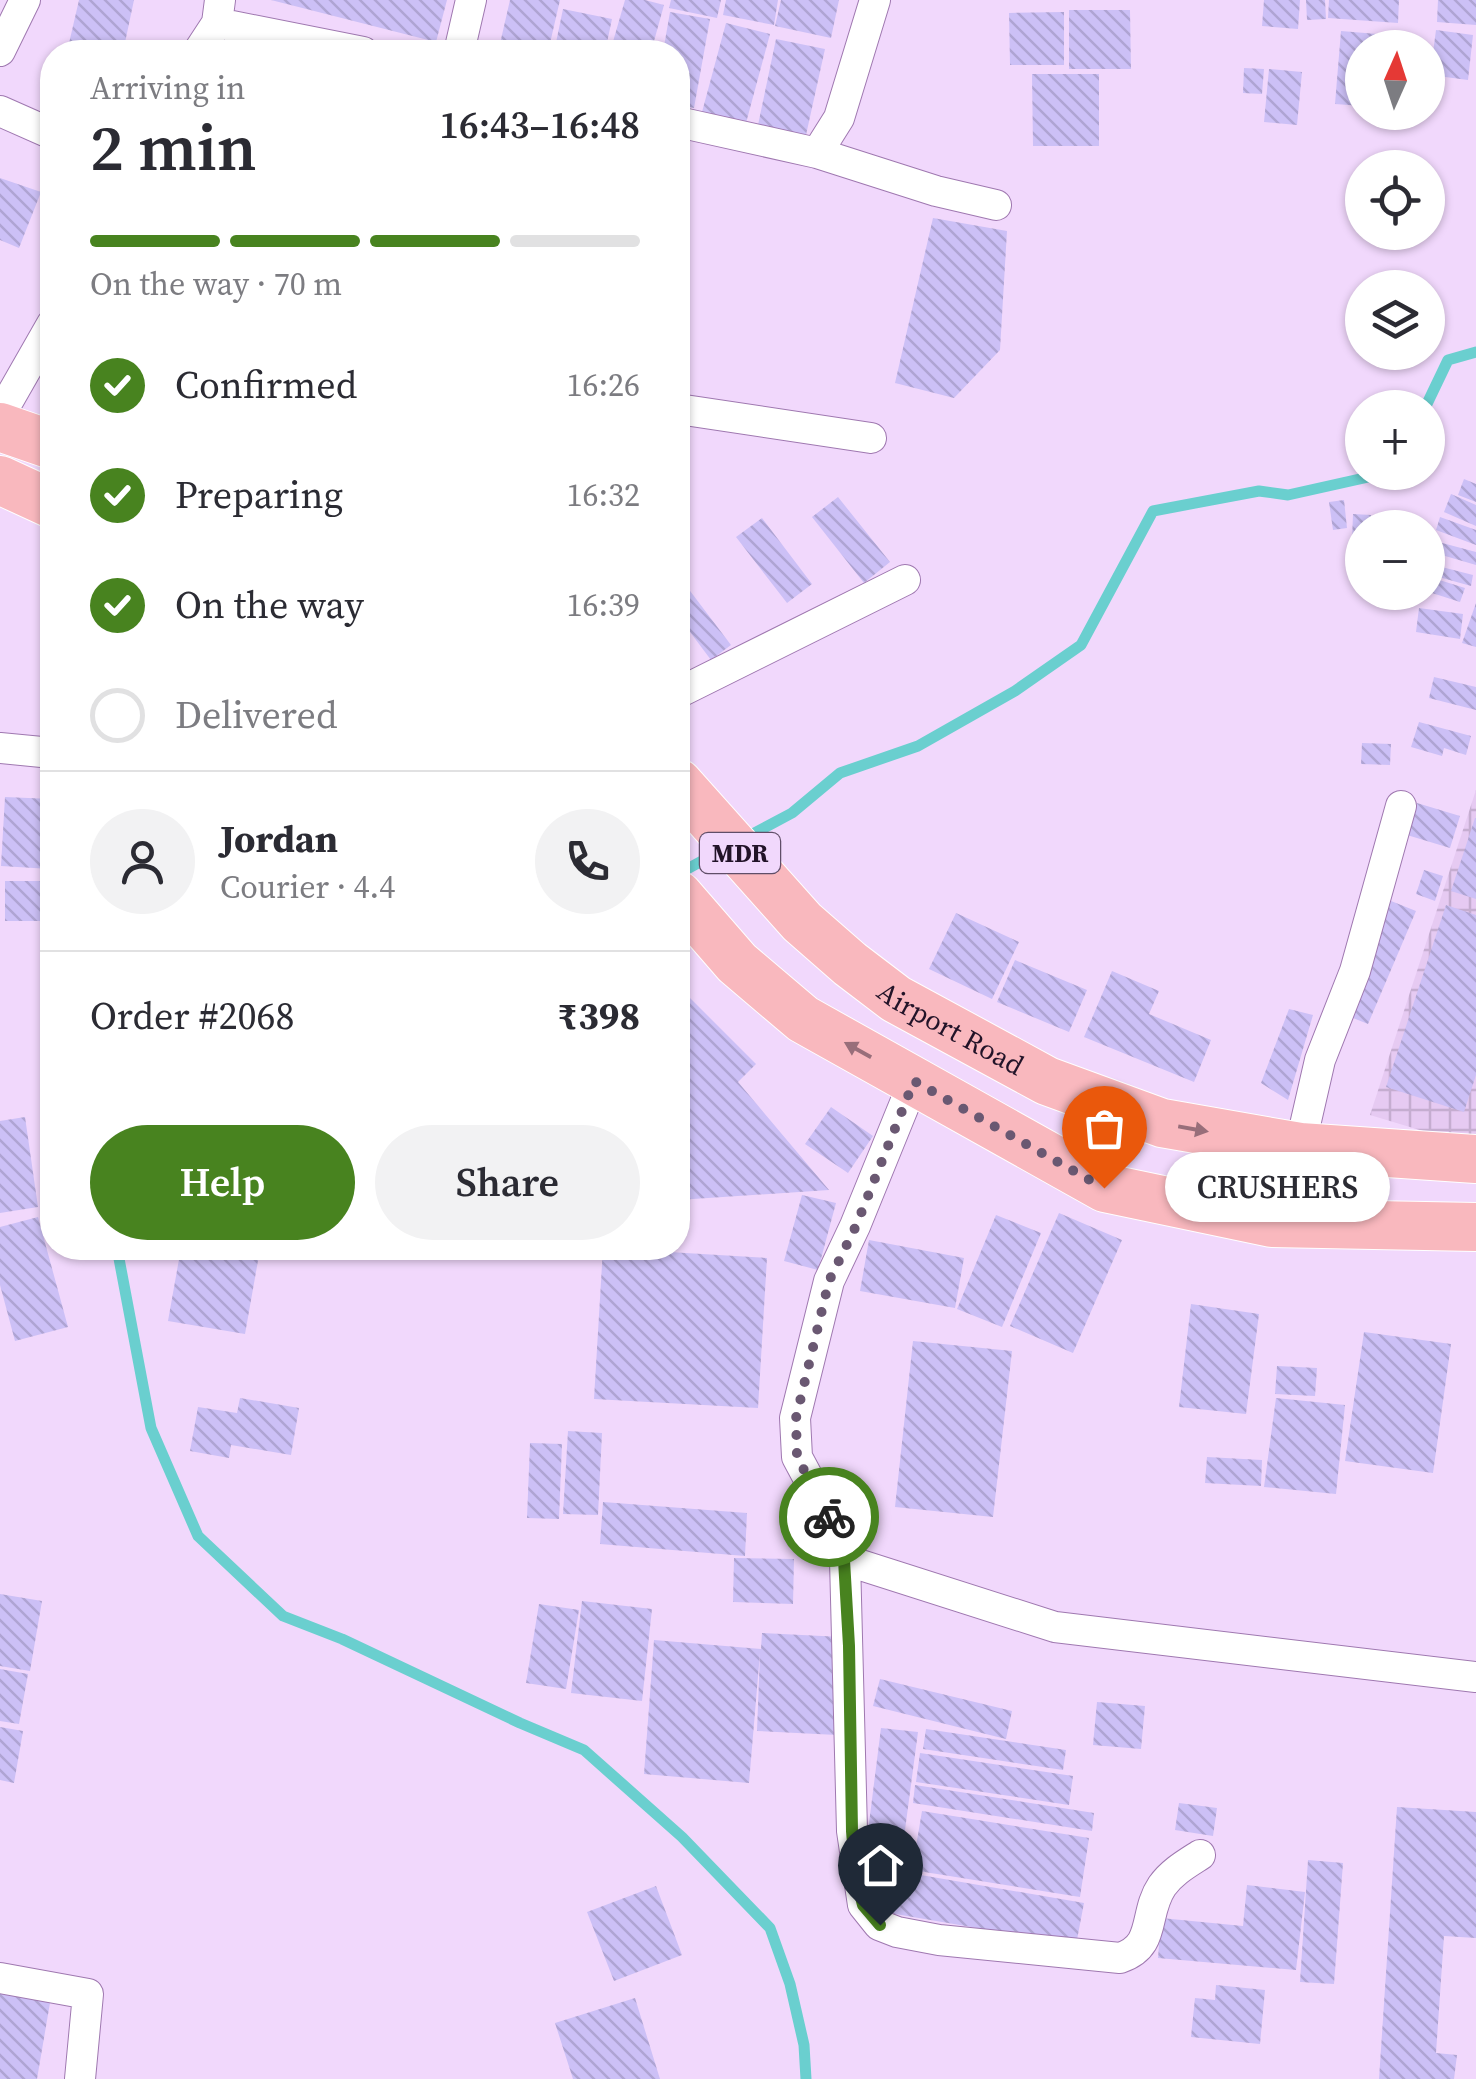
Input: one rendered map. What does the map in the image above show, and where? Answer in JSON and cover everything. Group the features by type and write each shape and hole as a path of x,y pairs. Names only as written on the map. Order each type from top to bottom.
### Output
{"main road":[{"path":"0,427 40,441"},
{"path":"0,480 40,498"},
{"name":"Airport Road","path":"690,796 802,922 896,999 1047,1081 1162,1123 1300,1147 1476,1159"},
{"path":"690,910 737,963 803,1019 1104,1188 1272,1223 1476,1228"}],"street":[{"path":"0,51 25,0"},
{"path":"462,40 471,0"},
{"path":"817,152 839,118 875,0"},
{"path":"204,40 218,11 321,40"},
{"path":"0,111 40,129"},
{"path":"690,125 817,152 936,191 996,205"},
{"path":"0,415 40,345"},
{"path":"690,411 871,438"},
{"path":"690,687 905,580"},
{"path":"0,748 40,752"},
{"path":"1300,1147 1320,1060 1355,971 1401,806"},
{"path":"914,1081 856,1226 829,1281 796,1418 797,1457 834,1526 844,1560 852,1831 863,1905 880,1925 897,1932 939,1940 1120,1958 1134,1953 1144,1943 1154,1900 1163,1884 1200,1855"},
{"path":"844,1560 1055,1627 1476,1678"},
{"path":"0,1978 88,1994 80,2079"}],"shaded area":[{"path":"1476,790 1476,1147 1370,1115"}],"building":[{"path":"79,0 134,0 126,40 70,40"},
{"path":"271,0 447,0 437,40"},
{"path":"510,0 560,0 551,40 501,40"},
{"path":"625,0 664,5 654,40 613,40"},
{"path":"671,0 721,0 717,18 669,8"},
{"path":"726,0 778,0 774,25 723,15"},
{"path":"781,0 839,0 831,38 775,26"},
{"path":"1264,0 1300,0 1298,29 1262,26"},
{"path":"1306,0 1325,0 1326,19 1307,20"},
{"path":"1329,0 1399,0 1398,23 1328,18"},
{"path":"1438,0 1476,0 1476,25 1437,22"},
{"path":"563,9 612,19 608,40 557,40"},
{"path":"1069,10 1130,10 1131,69 1069,69"},
{"path":"670,12 710,19 694,108 690,107 690,40 665,40"},
{"path":"1064,12 1064,65 1010,65 1009,13"},
{"path":"726,23 770,34 746,123 702,112"},
{"path":"1341,31 1345,31 1345,105 1335,104"},
{"path":"1445,31 1473,35 1468,80 1445,77"},
{"path":"776,39 825,49 806,135 758,125"},
{"path":"1244,68 1264,69 1262,94 1243,93"},
{"path":"1269,69 1302,72 1297,125 1264,122"},
{"path":"1032,74 1099,74 1099,146 1033,146"},
{"path":"0,178 40,192 19,248 0,240"},
{"path":"933,218 1007,231 1000,350 954,398 895,383"},
{"path":"1464,479 1476,484 1476,502 1458,495"},
{"path":"1451,494 1476,505 1476,526 1445,512"},
{"path":"838,497 890,562 864,583 812,517"},
{"path":"1344,500 1345,528 1333,530 1329,502"},
{"path":"762,518 812,584 787,603 736,537"},
{"path":"1445,519 1476,530 1476,545 1445,533"},
{"path":"1445,544 1476,552 1476,565 1445,556"},
{"path":"1445,568 1473,575 1471,586 1445,579"},
{"path":"1445,582 1465,588 1460,602 1445,597"},
{"path":"690,591 731,645 711,660 690,632"},
{"path":"1476,603 1476,647 1462,643"},
{"path":"1419,610 1463,614 1460,639 1416,632"},
{"path":"1434,677 1476,687 1476,710 1429,698"},
{"path":"1419,722 1471,736 1466,755 1444,748 1442,756 1411,747"},
{"path":"1362,743 1391,744 1390,765 1361,764"},
{"path":"5,797 40,798 40,868 1,866"},
{"path":"1417,803 1460,816 1450,848 1407,835"},
{"path":"1476,818 1476,899 1451,891"},
{"path":"1424,870 1443,876 1435,901 1416,894"},
{"path":"5,881 40,881 40,921 5,921"},
{"path":"1391,901 1416,911 1368,1024 1343,1014"},
{"path":"1446,905 1476,915 1476,1075 1464,1112 1386,1087"},
{"path":"956,913 1019,942 992,999 929,969"},
{"path":"1015,960 1087,990 1069,1032 997,1002"},
{"path":"1112,971 1159,991 1149,1014 1211,1040 1194,1082 1084,1037"},
{"path":"690,998 756,1064 738,1082 829,1190 690,1199"},
{"path":"1289,1009 1313,1015 1288,1100 1261,1083"},
{"path":"831,1107 873,1136 848,1173 805,1144"},
{"path":"25,1117 38,1207 0,1213 0,1121"},
{"path":"802,1195 836,1203 818,1270 784,1261"},
{"path":"1059,1213 1122,1240 1073,1353 1010,1326"},
{"path":"996,1215 1041,1233 1002,1327 957,1309"},
{"path":"38,1217 40,1260 50,1260 68,1327 15,1341 0,1285 0,1227"},
{"path":"869,1240 964,1258 955,1308 860,1291"},
{"path":"690,1253 767,1258 758,1408 594,1399 602,1260 690,1260"},
{"path":"179,1260 258,1260 245,1334 168,1321"},
{"path":"1191,1304 1259,1314 1246,1414 1179,1407"},
{"path":"1364,1332 1451,1344 1433,1473 1345,1461"},
{"path":"913,1341 1012,1351 993,1517 895,1507"},
{"path":"1277,1366 1317,1368 1315,1396 1275,1394"},
{"path":"240,1398 299,1408 291,1455 231,1445 229,1458 190,1451 198,1407 237,1413"},
{"path":"1276,1398 1345,1405 1336,1494 1264,1487"},
{"path":"568,1431 602,1433 598,1515 563,1514"},
{"path":"530,1443 562,1444 559,1519 527,1518"},
{"path":"1207,1457 1262,1460 1261,1486 1205,1483"},
{"path":"603,1502 747,1513 745,1556 600,1544"},
{"path":"734,1558 794,1559 793,1604 733,1602"},
{"path":"0,1594 42,1601 30,1671 0,1666"},
{"path":"582,1601 652,1609 642,1701 571,1693"},
{"path":"539,1604 579,1610 566,1689 526,1683"},
{"path":"762,1633 842,1637 837,1735 757,1731 760,1653 749,1783 644,1774 654,1640 761,1649"},
{"path":"0,1669 28,1674 19,1724 0,1721"},
{"path":"880,1679 1012,1711 1006,1739 873,1706"},
{"path":"1097,1702 1145,1706 1141,1749 1093,1745"},
{"path":"0,1727 23,1731 14,1783 0,1780"},
{"path":"881,1728 918,1732 901,1860 865,1855"},
{"path":"926,1729 1066,1750 1063,1770 923,1749"},
{"path":"920,1753 1073,1776 1069,1805 916,1782"},
{"path":"915,1785 1094,1813 1092,1831 913,1803"},
{"path":"1179,1803 1217,1808 1213,1836 1175,1830"},
{"path":"1397,1807 1476,1812 1476,1938 1444,1936 1436,2053 1457,2055 1454,2079 1379,2079"},
{"path":"922,1811 1089,1838 1080,1897 912,1870"},
{"path":"1308,1860 1343,1863 1334,1984 1300,1982"},
{"path":"880,1868 1084,1903 1076,1945 872,1910"},
{"path":"1247,1885 1305,1892 1296,1970 1158,1958 1161,1918 1243,1926"},
{"path":"656,1886 682,1955 614,1981 587,1912"},
{"path":"1216,1985 1265,1990 1260,2044 1191,2037 1195,1998 1215,2000"},
{"path":"0,1988 51,1997 37,2079 0,2079"},
{"path":"635,1998 660,2079 573,2079 555,2023"}],"waterway":[{"path":"1434,390 1448,360 1476,352"},
{"path":"743,839 792,813 840,773 918,746 1015,691 1081,645 1153,511 1259,491 1288,495 1345,482"},
{"path":"690,867 722,850"},
{"path":"119,1260 151,1428 198,1536 283,1616 584,1750 682,1837 770,1928 790,1984 804,2045 806,2079"}],"way so far":[{"path":"829,1517 797,1457 796,1418 829,1281 856,1226 914,1081 1104,1188"}],"place":[{"name":"CRUSHERS","path":"1104,1188"}],"route":[{"path":"829,1517 844,1560 856,1878 863,1905 880,1925"}]}
